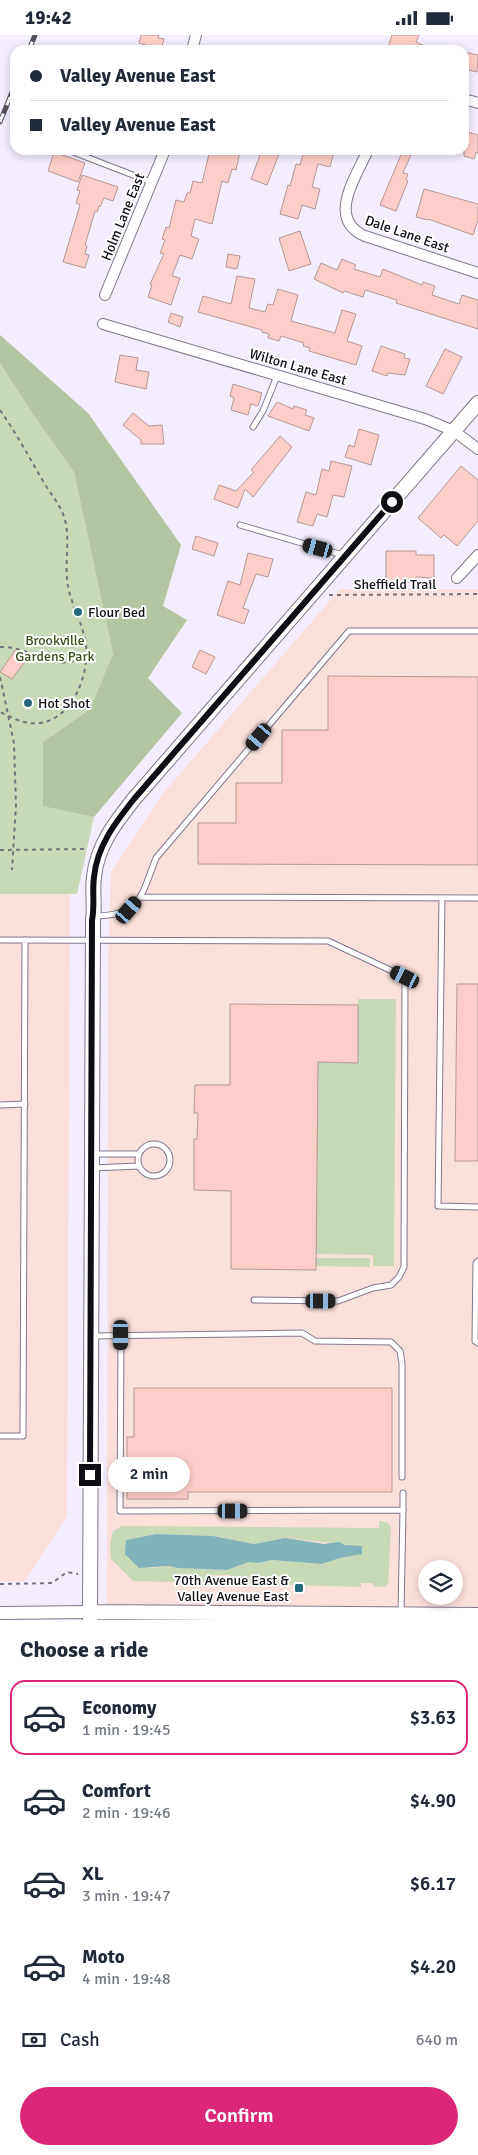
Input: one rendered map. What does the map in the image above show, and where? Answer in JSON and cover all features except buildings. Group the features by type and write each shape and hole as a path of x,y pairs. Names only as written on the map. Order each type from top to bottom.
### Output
{"main road":[{"path":"478,403 134,799 104,839 100,851 94,878 92,940 90,1616 358,1617 401,1615 456,1618 478,1615"}],"street":[{"name":"Holm Lane East","path":"105,295 163,155"},
{"name":"Dale Lane East","path":"366,155 345,207 346,219 350,228 365,236 478,273"},
{"name":"Wilton Lane East","path":"103,324 425,419 454,431 478,449"},
{"path":"457,579 478,555"},
{"path":"2,1616 90,1616"}],"lane":[{"path":"81,155 152,182"},
{"path":"253,427 263,411 278,375"},
{"path":"240,525 346,556"},
{"path":"93,916 114,916 129,910 140,897 156,858 349,631 478,631"},
{"path":"140,897 478,898"},
{"path":"442,898 438,1206 478,1207"},
{"path":"0,940 328,941 405,977 404,1267 395,1282 386,1287 374,1288 338,1301 254,1300"},
{"path":"0,1436 23,1436 25,940"},
{"path":"0,1105 24,1104"},
{"path":"92,1161 139,1154 146,1147 156,1145 165,1149 169,1158 168,1168 160,1175 146,1174 140,1166 139,1154"},
{"path":"92,1161 140,1166"},
{"path":"478,1261 476,1263 475,1331 475,1341 478,1343"},
{"path":"91,1336 302,1333 315,1341 391,1342 400,1351 402,1363 402,1477"},
{"path":"121,1335 120,1511 403,1511"},
{"path":"401,1615 403,1493"}],"path":[{"path":"0,410 22,443 64,516 67,579 75,613 85,641 87,656 79,688 69,704 58,716 40,723 31,723 0,712"},
{"name":"Sheffield Trail","path":"312,595 478,594"},
{"path":"0,647 25,650 48,661 59,663 78,661 87,656"},
{"path":"0,677 14,743 16,805 12,870"},
{"path":"0,851 88,849 100,851"},
{"path":"0,1584 52,1583 67,1572"}],"shaded area":[{"path":"340,589 478,589 478,1620 107,1620 108,969 111,872 164,792"},
{"path":"0,894 70,894 67,1516 25,1581 0,1581"}],"green space":[{"path":"0,335 88,413 181,545 163,606 187,620 148,678 182,713 94,817 43,806 43,742 90,709 113,654 74,472 32,413 0,363"},
{"name":"Brookville Gardens Park","path":"0,363 32,413 74,472 113,654 90,709 43,742 43,805 94,817 77,894 0,894"},
{"path":"358,999 396,999 394,1266 373,1266 373,1255 316,1254 317,1062 358,1063"},
{"path":"316,1258 370,1258 370,1267 316,1266"},
{"path":"379,1521 387,1522 391,1527 388,1584 385,1587 373,1586 373,1583 361,1583 361,1587 230,1583 230,1575 206,1575 206,1583 133,1581 111,1559 110,1544 113,1531 122,1526 379,1528","holes":["156,1534 213,1536 254,1544 285,1538 349,1545 359,1554 322,1564 272,1560 258,1563 249,1562 227,1570 169,1566 150,1568 126,1540"]}],"water":[{"path":"156,1534 213,1536 254,1544 285,1538 324,1544 339,1542 345,1545 362,1546 362,1554 322,1564 272,1560 258,1563 249,1562 227,1570 169,1566 139,1568 125,1554 126,1540"}],"railway":[{"path":"31,45 35,35"},
{"path":"0,122 10,97"}],"place":[{"name":"Flour Bed","path":"78,612"},
{"name":"Hot Shot","path":"28,703"},
{"name":"70th Avenue East & Valley Avenue East","path":"299,1588"}],"route":[{"path":"90,1475 92,920 94,878 98,856 104,839 134,799 392,502"}]}
